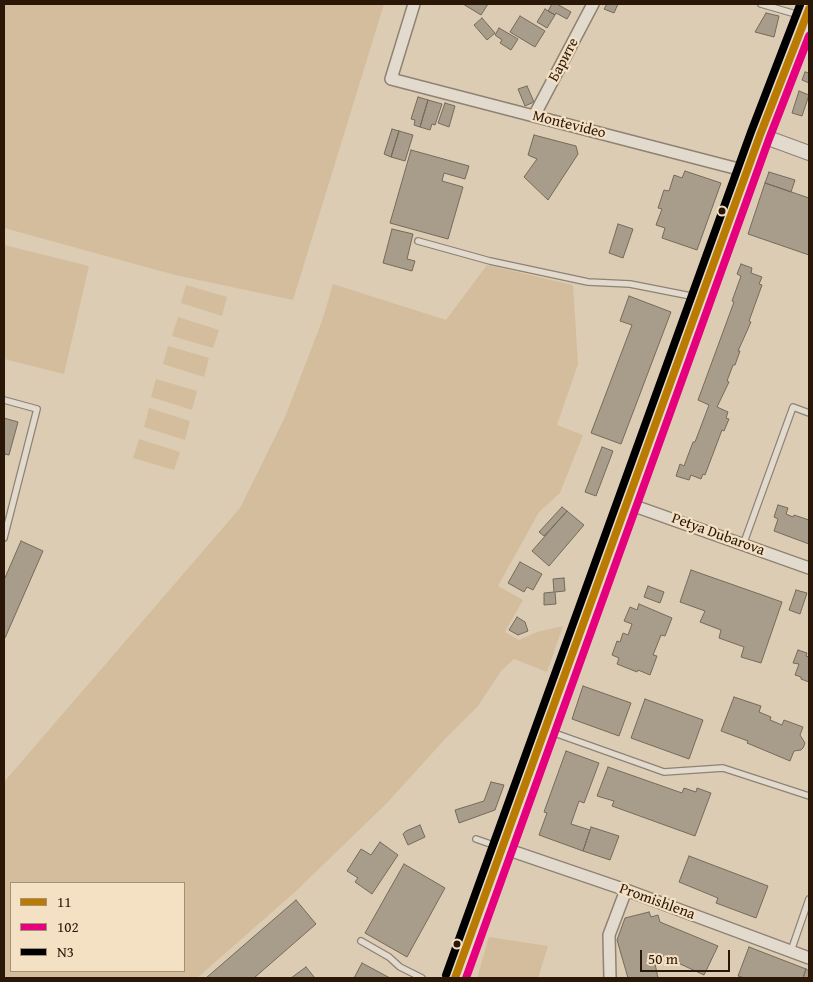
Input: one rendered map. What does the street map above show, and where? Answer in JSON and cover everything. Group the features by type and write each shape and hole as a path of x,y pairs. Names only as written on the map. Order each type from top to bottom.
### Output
{"street":[{"name":"Montevideo","path":"414,4 391,79 746,171"},
{"name":"Барите","path":"534,116 593,4"},
{"path":"455,978 746,171 808,13"},
{"path":"760,135 809,153"},
{"name":"Petya Dubarova","path":"626,503 809,568"},
{"name":"Promishlena","path":"503,848 626,890 809,958"},
{"path":"610,978 609,935 626,890"}],"lane":[{"path":"761,4 808,13"},
{"path":"418,241 490,261 588,282 630,284 701,298"},
{"path":"4,400 37,409 4,538"},
{"path":"744,545 793,407 809,413"},
{"path":"545,730 664,772 722,768 809,796"},
{"path":"476,838 503,848"},
{"path":"791,951 809,899"},
{"path":"361,941 389,957 400,967 422,978"}],"shaded area":[{"path":"4,4 384,4 293,300 175,275 4,228"},
{"path":"4,245 89,266 64,374 4,359"},
{"path":"487,265 573,285 578,364 557,425 583,435 560,493 539,512 498,586 523,600 505,632 519,640 537,632 563,626 547,672 514,659 501,671 478,706 386,804 295,892 197,978 4,978 4,782 240,508 285,417 322,321 333,284 446,320"},
{"path":"186,285 227,297 222,316 181,303"},
{"path":"178,317 219,330 213,348 172,336"},
{"path":"168,346 209,358 204,377 163,364"},
{"path":"156,379 197,391 192,410 151,397"},
{"path":"149,408 190,421 185,440 144,427"},
{"path":"139,439 180,452 174,470 133,458"},
{"path":"489,937 548,946 538,978 477,978"}],"building":[{"path":"463,4 488,4 481,15"},
{"path":"552,4 557,4 571,12 567,19 548,11"},
{"path":"607,4 618,4 614,13 604,9"},
{"path":"545,9 555,15 547,28 537,22"},
{"path":"766,13 779,16 774,37 755,32"},
{"path":"520,16 545,31 535,47 510,32"},
{"path":"482,18 495,33 487,40 474,25"},
{"path":"499,28 518,39 511,50 500,43 502,40 495,35"},
{"path":"805,72 809,73 809,83 802,80"},
{"path":"527,86 534,102 525,106 518,89"},
{"path":"799,91 809,95 802,116 792,113"},
{"path":"418,97 428,100 420,127 414,125 415,120 411,119"},
{"path":"428,100 442,104 435,125 432,124 430,130 420,127"},
{"path":"445,103 455,106 449,127 438,123"},
{"path":"392,129 399,131 391,157 384,154"},
{"path":"399,131 413,135 405,161 391,157"},
{"path":"534,135 576,146 578,154 548,200 524,177 537,159 528,155"},
{"path":"411,150 469,166 465,179 444,173 442,181 463,187 448,239 390,223"},
{"path":"685,171 721,183 697,250 662,238 665,228 656,225 662,209 658,208 664,190 669,191 674,175 682,178"},
{"path":"769,172 795,180 791,192 765,183"},
{"path":"765,183 809,198 809,255 748,234"},
{"path":"618,224 633,229 623,258 609,253"},
{"path":"392,229 413,234 407,259 415,261 412,271 383,263"},
{"path":"741,264 752,268 751,273 762,277 759,284 762,285 749,321 751,322 727,381 729,382 717,407 728,412 726,418 729,419 724,431 722,430 705,475 703,474 701,479 691,475 689,480 676,476 680,464 684,466 709,405 698,400 734,302 732,301 741,276 737,274"},
{"path":"629,296 671,312 621,444 591,433 632,325 620,321"},
{"path":"4,418 18,422 9,455 4,454"},
{"path":"602,447 613,451 596,496 585,492"},
{"path":"778,505 788,508 786,514 809,520 809,544 774,531 778,519 774,517"},
{"path":"562,507 567,511 544,536 539,532"},
{"path":"567,511 584,525 549,566 532,551"},
{"path":"21,541 43,551 5,638 4,580"},
{"path":"520,562 542,574 533,590 527,587 524,592 508,583"},
{"path":"691,570 782,602 761,663 741,657 744,647 719,638 721,630 700,622 705,611 680,602"},
{"path":"564,578 565,591 555,592 556,604 544,605 544,593 554,592 553,579"},
{"path":"648,586 664,592 660,603 644,597"},
{"path":"796,590 807,593 800,614 789,610"},
{"path":"639,604 672,618 665,636 661,635 653,655 657,656 650,675 617,664 619,658 612,655 617,641 620,642 623,633 628,635 632,624 624,621 630,607 637,610"},
{"path":"517,617 525,622 528,631 518,635 509,630"},
{"path":"798,650 807,653 806,656 809,657 809,682 795,675 799,664 793,663"},
{"path":"583,686 631,703 619,736 572,719"},
{"path":"734,697 761,706 759,712 771,717 770,720 782,725 784,720 803,727 800,735 805,743 803,748 794,751 790,761 747,743 748,741 721,731"},
{"path":"645,699 703,720 689,759 631,738"},
{"path":"566,751 599,763 584,803 579,801 571,824 590,830 583,851 539,835 547,813 544,812"},
{"path":"608,767 682,793 684,788 696,792 697,788 711,793 695,836 612,806 614,801 597,796"},
{"path":"491,782 504,785 495,810 459,823 455,810 484,801"},
{"path":"420,825 425,837 408,845 403,834"},
{"path":"591,827 619,836 610,860 583,851"},
{"path":"380,842 398,855 372,894 355,882 358,878 347,871 361,849 371,855"},
{"path":"689,856 768,886 756,918 716,903 718,898 679,882"},
{"path":"404,864 445,888 407,957 365,933"},
{"path":"296,900 316,924 254,978 206,978"},
{"path":"649,912 651,917 658,915 660,922 718,946 704,975 663,956 654,959 658,978 628,978 617,940 625,918"},
{"path":"749,947 806,969 803,978 745,978 738,976"},
{"path":"362,963 390,978 354,978"},
{"path":"306,967 315,978 291,978"},
{"path":"806,969 809,971 809,978 803,978"}],"transit line":[{"name":"N3","path":"446,975 751,132 800,5"},
{"name":"11","path":"455,978 760,135 809,9"},
{"name":"102","path":"466,978 769,139 809,36"}]}
